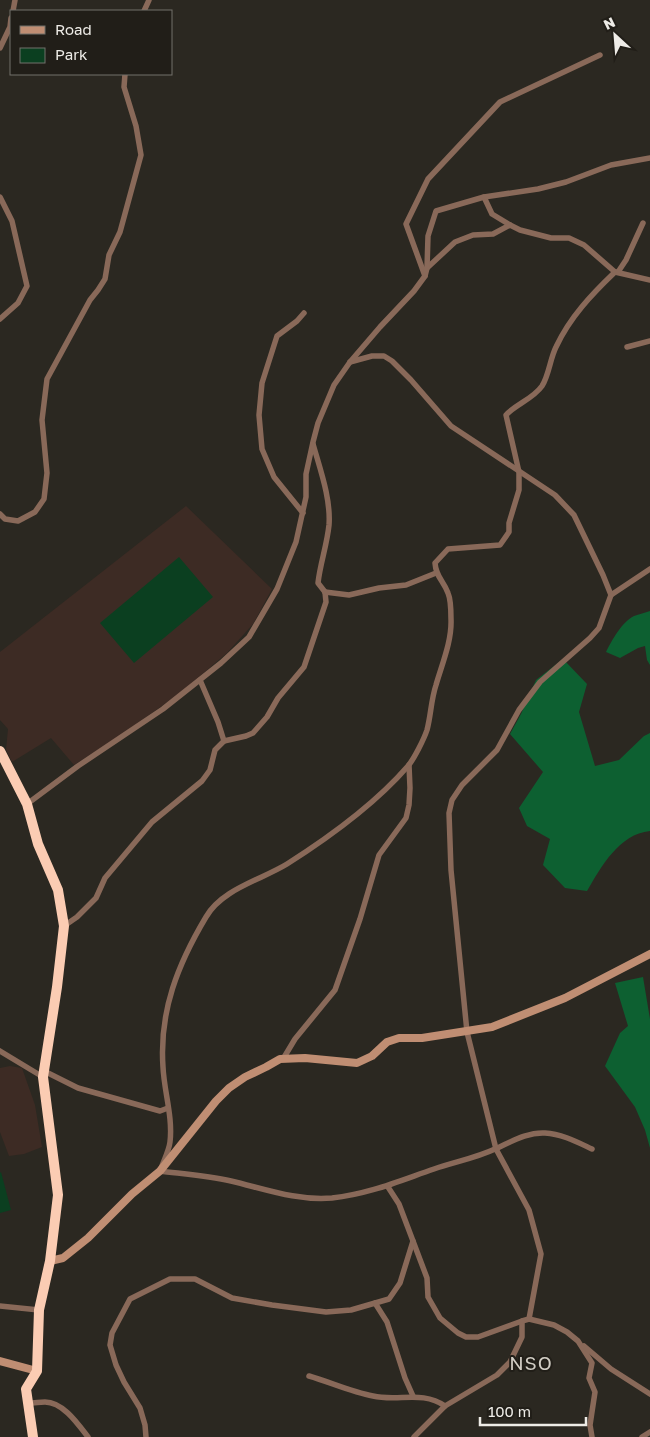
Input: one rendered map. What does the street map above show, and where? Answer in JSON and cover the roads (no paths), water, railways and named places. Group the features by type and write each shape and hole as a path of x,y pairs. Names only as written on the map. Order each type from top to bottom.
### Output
{"highway":[{"path":"1,758 27,804 38,844 58,890 64,926 57,987 43,1074 58,1195 50,1261 39,1310 37,1371 26,1389 34,1437"}],"street":[{"path":"0,48 10,27"},
{"path":"425,276 406,224 428,179 500,102 600,55"},
{"path":"0,514 6,519 18,520 35,512 44,499 47,473 42,420 46,379 90,300 105,279 108,255 120,232 141,155 136,126 124,86 124,75"},
{"path":"27,804 78,766 164,709 249,637 276,589 296,542 306,497 306,474 312,442 324,407 334,385 350,362 425,276 428,268 428,236 436,211 484,197 538,189 566,182 611,165 650,158"},
{"path":"0,197 12,221 27,286 18,303 0,319"},
{"path":"484,197 492,214 510,225 520,230 551,238 570,238 584,245 615,272 650,280"},
{"path":"160,1170 170,1143 163,1066 163,1032 168,1000 175,979 207,915 216,903 285,865 317,844 361,810 409,765 427,730 432,697 449,639 451,621 449,595 436,573 435,563 448,548 500,545 509,532 509,523 519,490 518,472 506,415 532,396 542,385 556,347 569,325 586,300 615,272 618,272 626,260 643,223"},
{"path":"428,268 455,242 473,235 493,234 510,225"},
{"path":"303,513 274,477 262,449 259,415 262,383 277,336 297,321 304,312"},
{"path":"628,347 650,341"},
{"path":"350,362 372,356 384,356 392,361 411,380 450,426 555,495 574,516 603,575 611,596"},
{"path":"64,926 96,898 105,878 152,822 202,781 210,770 216,750 224,741 253,733 267,718 278,698 304,667 326,602 325,592 318,583 328,526 328,515 322,476 312,442"},
{"path":"530,1319 541,1254 528,1210 496,1149 467,1032 450,870 449,813 452,800 462,785 497,750 518,710 540,682 594,633 603,619 611,596 650,569"},
{"path":"325,592 349,595 379,588 406,585 436,573"},
{"path":"200,680 224,741"},
{"path":"283,1058 295,1039 334,990 360,919 379,855 406,818 410,788 409,765"},
{"path":"50,1261 63,1258 88,1238 132,1194 160,1170 216,1101 229,1088 245,1077 266,1068 280,1058 305,1058 357,1063 372,1056 387,1042 399,1038 422,1038 492,1027 565,998 650,954"},
{"path":"0,1051 43,1074 78,1088 160,1111 168,1108"},
{"path":"160,1170 231,1181 271,1192 330,1198 355,1195 388,1187 433,1169 496,1149 522,1137 544,1133 563,1136 592,1149"},
{"path":"388,1187 399,1204 425,1272 428,1297 440,1318 458,1333 466,1338 478,1337 530,1319 554,1325 567,1332 611,1369 650,1394"},
{"path":"146,1437 140,1408 124,1382 110,1345 112,1333 130,1299 170,1279 196,1279 232,1298 326,1312 351,1310 389,1299 400,1283 413,1240"},
{"path":"375,1303 387,1322 405,1378 413,1396"},
{"path":"0,1306 39,1310"},
{"path":"414,1437 445,1406 497,1376 510,1362 522,1337 522,1321"},
{"path":"578,1341 592,1363 590,1378 595,1392 590,1425 592,1437"},
{"path":"0,1361 37,1371"},
{"path":"309,1376 374,1396 426,1397 445,1406"},
{"path":"28,1403 54,1403 67,1412 88,1437"},
{"path":"642,1437 650,1432"}],"district":[{"name":"NSO","path":"531,1362"}]}
